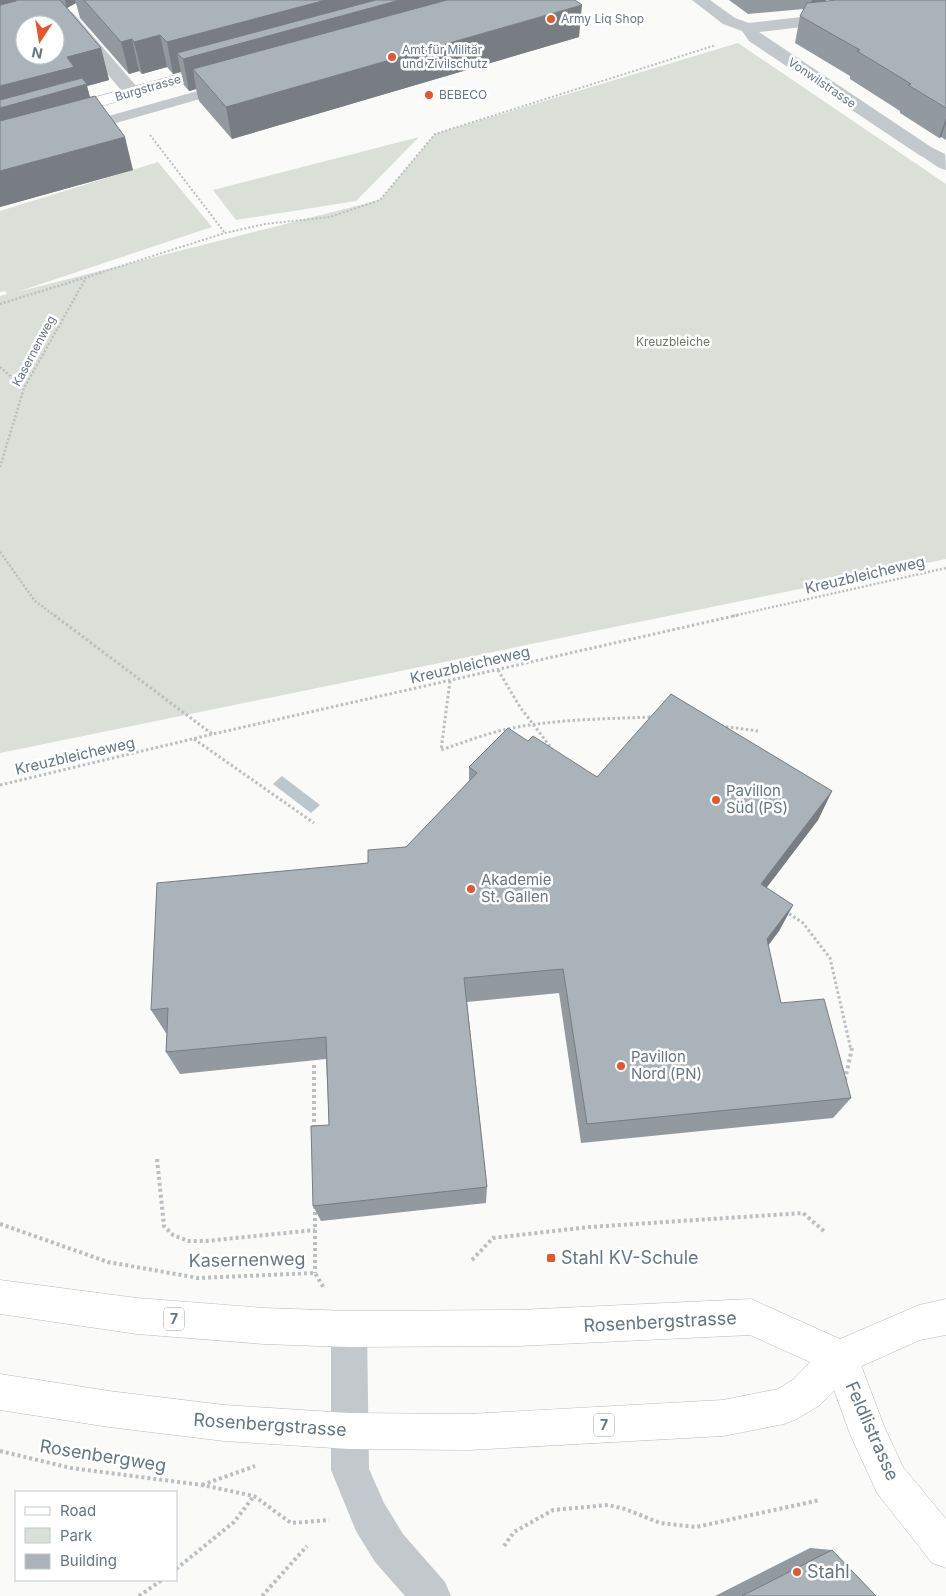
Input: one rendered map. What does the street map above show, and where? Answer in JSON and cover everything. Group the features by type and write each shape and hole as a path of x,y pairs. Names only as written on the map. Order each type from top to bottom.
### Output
{"main road":[{"name":"Burgstrasse","path":"0,128 238,63"},
{"name":"Rosenbergstrasse","path":"0,1297 136,1316 264,1326 349,1330 526,1328 751,1317 840,1357 806,1392 784,1406 722,1418 469,1432 349,1431 224,1423 109,1409 0,1392"},
{"name":"7","path":"840,1357 919,1323 946,1317"},
{"name":"Feldlistrasse","path":"840,1357 869,1434 890,1480 946,1549"}],"street":[{"path":"40,0 67,16 132,92"},
{"name":"Vonwilstrasse","path":"700,0 729,20 748,28 755,38 925,151 944,160"},
{"path":"67,16 83,8"},
{"path":"748,28 832,12 855,16"},
{"path":"349,1330 350,1470 370,1517 389,1548 431,1596"}],"lane":[{"path":"66,132 243,83"},
{"path":"165,84 180,100"}],"path":[{"path":"0,304 226,232 265,224 330,217 380,200 435,134 717,44"},
{"path":"148,133 226,232"},
{"name":"Kasernenweg","path":"0,466 24,388 86,278"},
{"path":"0,367 24,388"},
{"path":"0,552 35,601 213,734"},
{"name":"Kreuzbleicheweg","path":"0,785 213,734 946,568"},
{"path":"498,670 520,707 558,753"},
{"path":"450,681 441,750 485,735 534,726 586,719 662,717"},
{"path":"719,726 758,732"},
{"path":"194,739 314,823"},
{"path":"779,907 803,923 830,958 852,1047 844,1086"},
{"path":"314,1065 314,1133"},
{"path":"157,1159 164,1226 172,1235 188,1241 206,1241 315,1230"},
{"path":"315,1201 315,1273"},
{"path":"472,1260 493,1238 590,1227 803,1213 825,1232"},
{"name":"Kasernenweg","path":"0,1224 108,1262 198,1278 315,1273 349,1330"},
{"name":"Rosenbergweg","path":"0,1451 71,1468 202,1485 254,1496"},
{"path":"178,1567 234,1522 254,1496 291,1523"},
{"path":"504,1546 514,1532 553,1510 608,1504 660,1523 696,1527 820,1500"},
{"path":"262,1596 307,1546"},
{"path":"139,1596 161,1581"}],"green space":[{"name":"Kreuzbleiche","path":"738,43 946,184 946,559 0,753 0,296 7,294 5,291 0,292 0,211 158,162 212,227 17,292 380,200 435,134"},
{"path":"419,137 356,201 236,220 213,190"}],"shaded area":[{"path":"282,776 320,805 311,813 273,784"}],"building":[{"path":"16,0 60,0 101,48 67,57 74,67 0,86 0,5"},
{"path":"84,0 326,0 167,42 160,35 134,42 132,39 121,42"},
{"path":"376,0 400,0 183,59 177,53"},
{"path":"447,0 575,0 582,5 226,107 193,69"},
{"path":"837,0 946,0 946,108 857,51 860,50 800,16 807,3"},
{"path":"82,78 87,84 0,108 0,100"},
{"path":"95,96 125,137 0,171 0,121"},
{"path":"671,694 832,791 761,884 793,905 767,939 781,1003 824,999 851,1098 587,1124 563,969 464,978 487,1187 313,1206 311,1126 329,1125 326,1037 166,1052 168,1008 151,1010 157,883 368,863 368,850 406,847 477,773 469,767 508,728 528,741 533,736 597,777"},
{"name":"Stahl","path":"832,1550 876,1596 742,1596"}],"place":[{"name":"Army Liq Shop","path":"551,19"},
{"name":"Amt für Militär und Zivilschutz","path":"392,57"},
{"name":"BEBECO","path":"429,95"},
{"name":"Pavillon Süd (PS)","path":"716,800"},
{"name":"Akademie St. Gallen","path":"471,889"},
{"name":"Pavillon Nord (PN)","path":"621,1066"},
{"name":"Stahl KV-Schule","path":"551,1258"},
{"name":"Stahl","path":"797,1572"}]}
